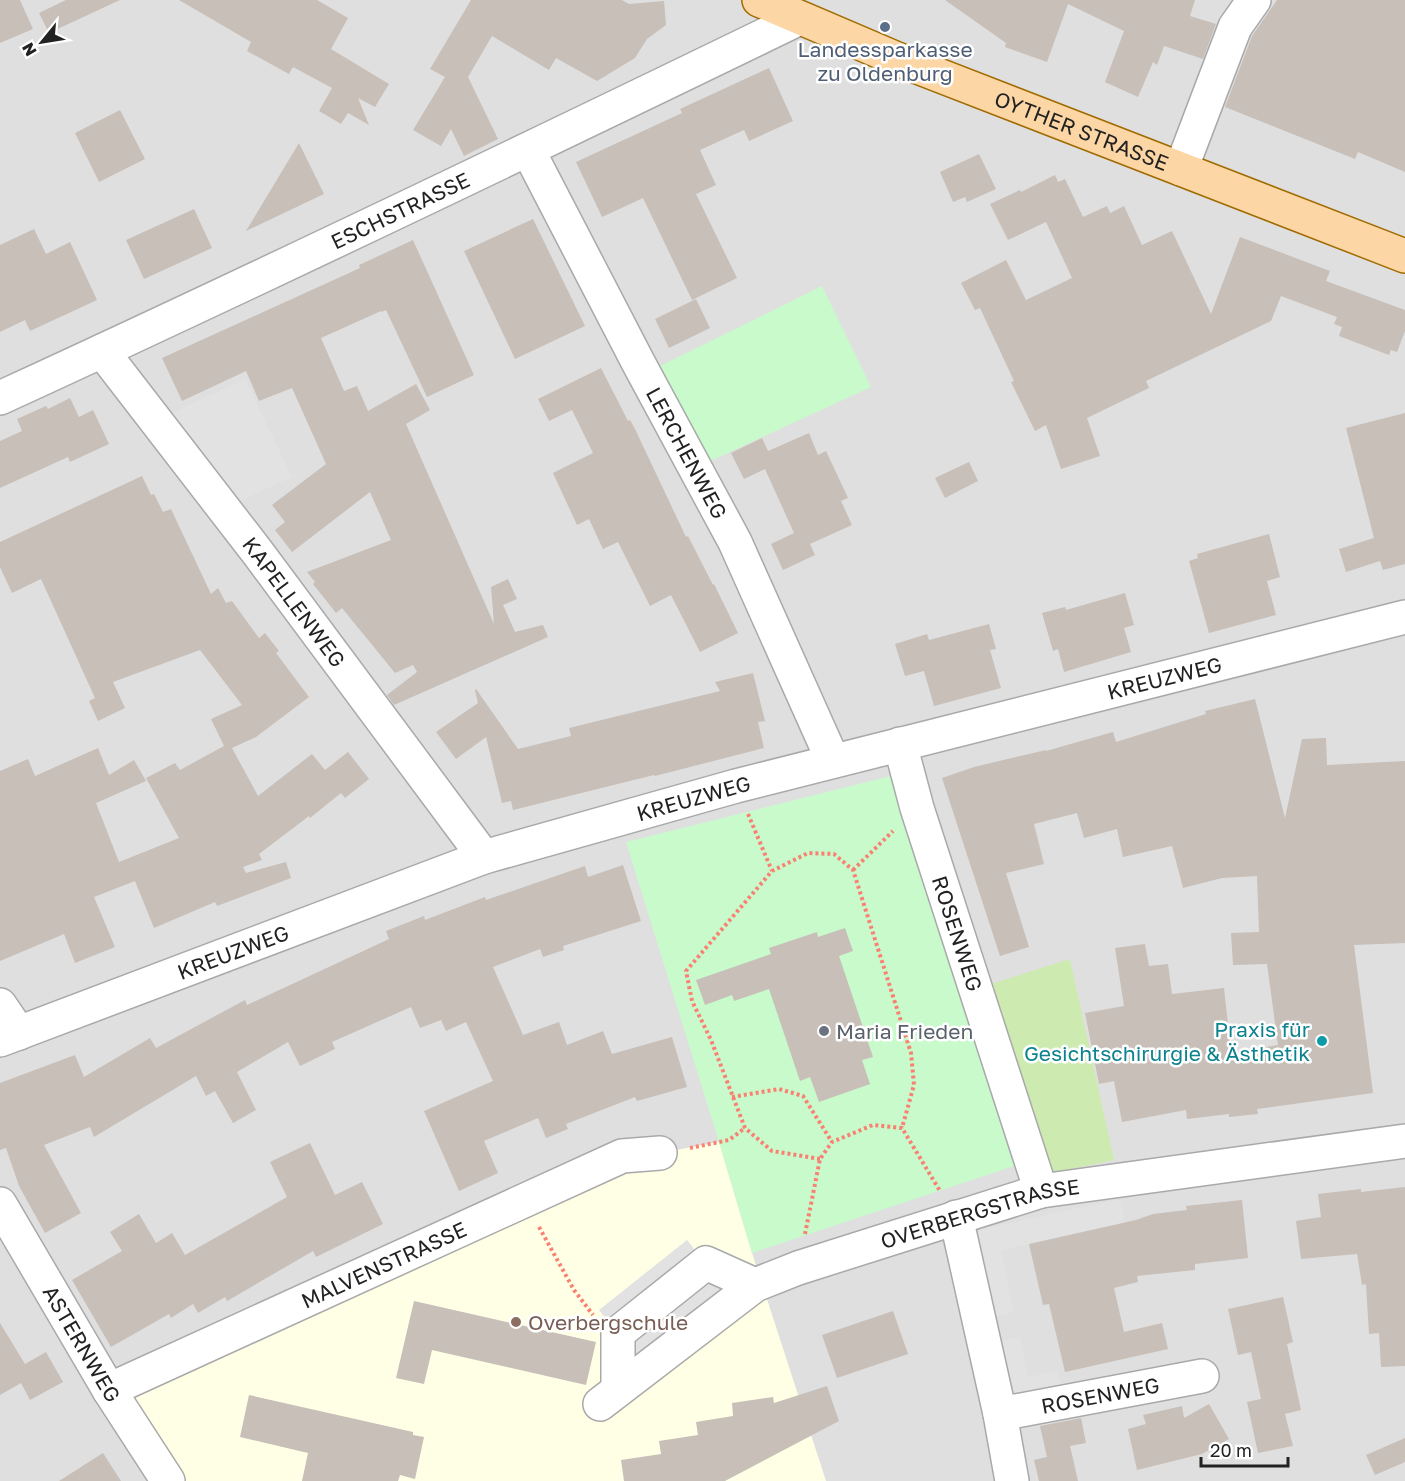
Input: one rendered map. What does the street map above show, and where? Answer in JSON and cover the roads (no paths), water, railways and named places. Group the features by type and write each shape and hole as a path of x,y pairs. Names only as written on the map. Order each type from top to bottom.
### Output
{"main road":[{"name":"OYTHER STRASSE","path":"759,0 897,59 1405,256"}],"street":[{"path":"1181,169 1235,27 1254,0"},
{"name":"ESCHSTRASSE","path":"0,398 528,150 800,18"},
{"name":"LERCHENWEG","path":"528,150 735,542 832,761"},
{"name":"KAPELLENWEG","path":"102,351 258,553 484,857"},
{"name":"KREUZWEG","path":"10,1037 484,857 736,786 1405,617"},
{"name":"ROSENWEG","path":"900,744 918,808 1041,1191"},
{"path":"0,1005 10,1037"},
{"name":"OVERBERGSTRASSE","path":"755,1285 706,1263 618,1333 609,1397 755,1285 798,1268 1041,1191 1405,1141"},
{"name":"MALVENSTRASSE","path":"109,1390 622,1156 660,1154"},
{"name":"ASTERNWEG","path":"0,1204 109,1390 168,1481"},
{"path":"957,1217 1000,1414 1012,1481"},
{"name":"ROSENWEG","path":"1000,1414 1202,1376"}],"place":[{"name":"Landessparkasse zu Oldenburg","path":"885,27"},
{"name":"Maria Frieden","path":"824,1031"},
{"name":"Praxis für Gesichtschirurgie & Ästhetik","path":"1322,1041"},
{"name":"Overbergschule","path":"516,1322"}]}
